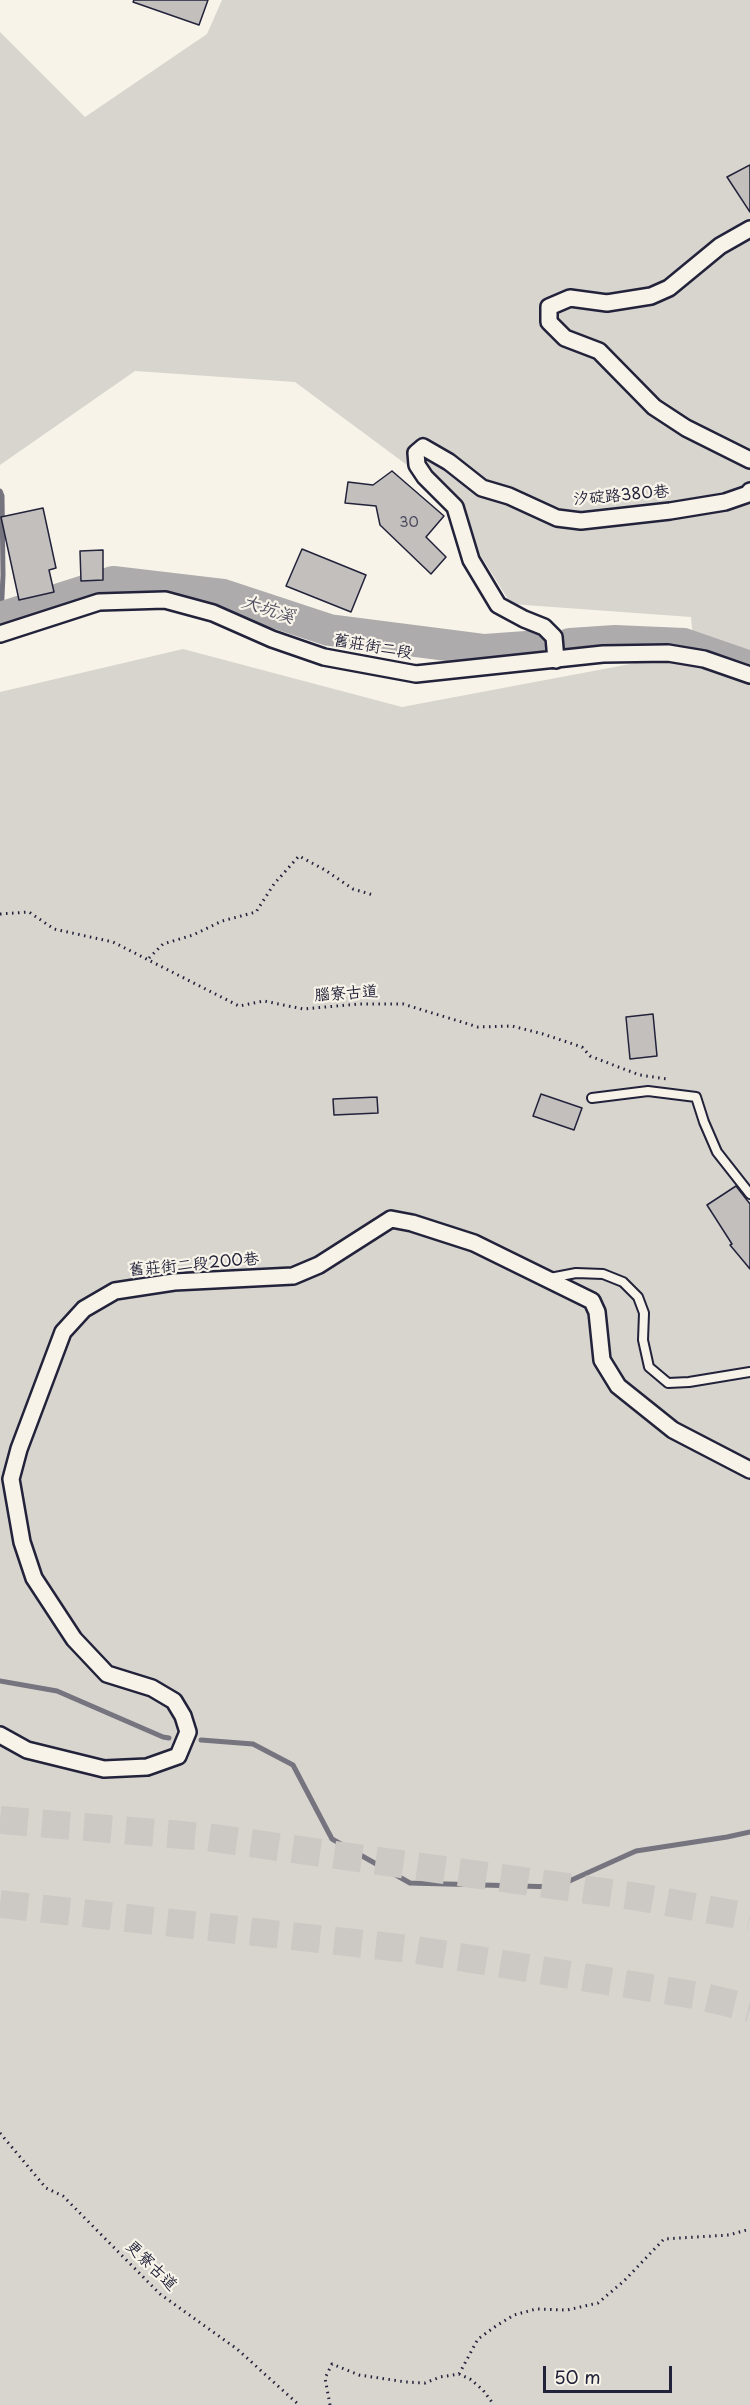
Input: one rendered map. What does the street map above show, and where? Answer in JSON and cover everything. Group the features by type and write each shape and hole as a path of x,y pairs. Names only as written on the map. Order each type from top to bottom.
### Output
{"street":[{"path":"750,229 720,246 669,288 651,296 607,303 570,298 549,307 549,322 565,338 599,351 654,407 686,428 750,460"},
{"name":"汐碇路380巷","path":"556,660 554,637 544,627 498,605 471,560 455,507 417,465 416,453 423,447 449,462 482,488 508,496 557,518 581,520 670,511 725,501 748,494 750,491"},
{"name":"舊莊街二段","path":"0,634 99,602 165,600 213,613 272,639 324,657 416,674 603,654 668,653 704,659 750,675"},
{"name":"舊莊街二段200巷","path":"0,1735 27,1750 104,1768 147,1767 178,1756 188,1732 183,1716 174,1701 152,1688 108,1674 74,1639 34,1578 22,1542 11,1479 19,1449 63,1332 84,1309 115,1291 174,1282 293,1276 319,1265 391,1219 412,1223 474,1243 592,1301 597,1312 602,1359 618,1386 673,1430 750,1470"}],"lane":[{"path":"592,1098 648,1091 696,1097 717,1152 750,1194"},
{"path":"545,1278 576,1273 603,1274 623,1282 638,1297 644,1314 643,1340 649,1367 668,1383 689,1382 750,1372"}],"path":[{"path":"149,958 163,944 193,935 222,921 256,912 274,884 299,856 353,889 373,895"},
{"name":"腦寮古道","path":"0,914 29,912 54,928 113,942 149,958 239,1006 264,1001 303,1009 359,1004 403,1004 478,1027 512,1026 543,1034 582,1047 590,1056 640,1075 674,1081"},
{"name":"更寮古道","path":"0,2133 46,2188 63,2196 160,2294 237,2349 299,2405"},
{"path":"459,2374 478,2339 496,2326 514,2315 536,2309 567,2310 598,2303 624,2281 664,2239 729,2235 750,2229"},
{"path":"330,2405 325,2378 332,2364 338,2364 359,2375 398,2382 425,2383 440,2377 459,2374 470,2379 483,2390 494,2405"}],"shaded area":[{"path":"222,0 750,0 750,2405 0,2405 0,692 183,649 402,707 694,652 691,617 511,604 438,488 295,382 135,371 0,465 0,32 85,117 207,34"}],"building":[{"path":"134,0 208,0 199,25 133,2"},
{"path":"750,165 750,212 727,177"},
{"path":"392,471 444,516 426,537 446,557 431,574 380,525 376,506 345,503 348,482 373,485"},
{"path":"43,508 56,568 49,570 54,592 19,600 1,517"},
{"path":"302,549 366,575 351,612 286,586"},
{"path":"103,550 103,580 81,581 80,551"},
{"path":"653,1014 657,1056 630,1059 626,1017"},
{"path":"541,1094 582,1108 574,1130 533,1116"},
{"path":"377,1097 378,1113 334,1115 333,1099"},
{"path":"736,1186 750,1204 750,1269 730,1245 732,1244 707,1205"}],"waterway":[{"path":"0,491 2,496 3,575 1,618"},
{"name":"大坑溪","path":"0,618 113,582 223,595 329,630 485,650 540,646"},
{"name":"大坑溪","path":"570,644 615,641 684,644 750,667"},
{"path":"0,1681 57,1691 169,1738"},
{"path":"201,1740 253,1744 293,1765 332,1839 410,1883 556,1887 636,1851 750,1832"}],"tunnel":[{"path":"0,1820 206,1837 639,1897 750,1917"},
{"path":"0,1904 410,1949 700,1996 750,2008"}]}
